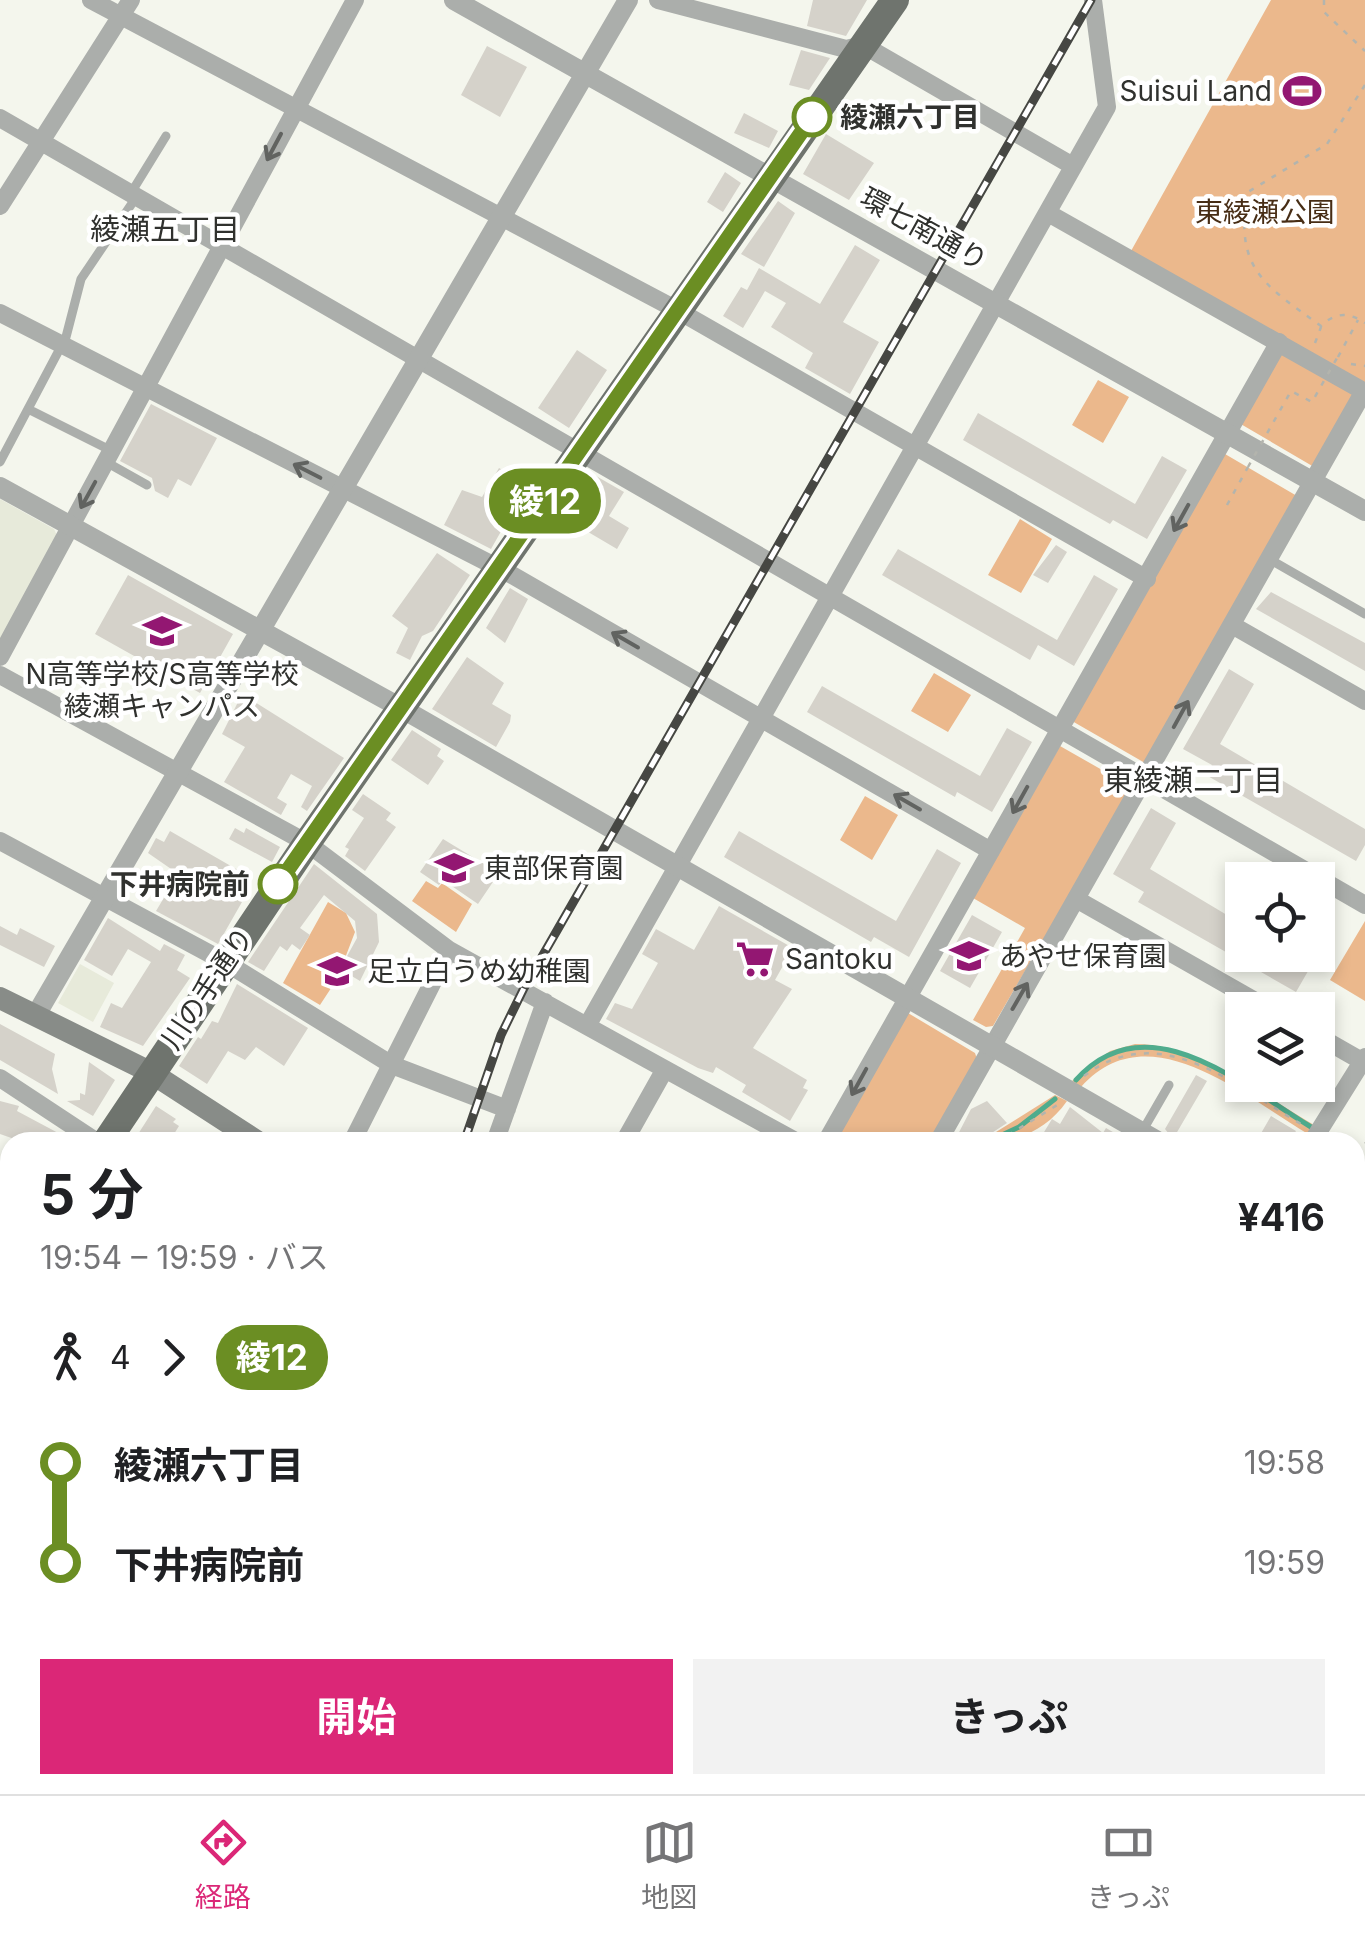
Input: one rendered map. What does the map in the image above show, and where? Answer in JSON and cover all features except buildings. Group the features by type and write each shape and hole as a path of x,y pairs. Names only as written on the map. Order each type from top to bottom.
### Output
{"main road":[{"name":"川の手通り","path":"112,1132 306,843 895,0"},
{"path":"0,998 150,1072 243,1132"}],"street":[{"path":"91,0 126,8 295,108 677,310 1146,579"},
{"path":"0,657 354,0"},
{"name":"環七南通り","path":"454,0 998,301 1365,511"},
{"path":"36,1015 628,0"},
{"path":"658,0 844,49 864,45 1074,166"},
{"path":"587,1026 1107,107 1092,0"},
{"path":"0,206 126,8"},
{"path":"0,118 1365,906"},
{"path":"944,1132 1365,391 1048,213"},
{"path":"0,314 498,569 991,851"},
{"path":"831,1132 1279,342"},
{"path":"0,486 401,708 1141,1132"},
{"path":"1232,625 1365,701"},
{"path":"0,675 306,843 449,950 779,1132"},
{"path":"0,841 225,962 392,1065 506,1109"},
{"path":"1076,899 1240,992"},
{"path":"357,1132 449,950"},
{"path":"498,1132 545,1002"},
{"path":"1319,1132 1364,1061 1335,1045"},
{"path":"630,1132 665,1069"},
{"path":"0,1078 83,1132"}],"lane":[{"path":"0,462 62,345 82,279 166,136"},
{"path":"28,409 109,457 147,485"},
{"path":"1268,559 1365,614"},
{"path":"1153,1132 1169,1085"}],"path":[{"path":"1324,0 1324,12 1365,51"},
{"path":"1322,326 1259,281 1242,224 1248,192 1327,144 1365,85"},
{"path":"1307,359 1330,317 1344,314 1365,324"},
{"path":"1227,505 1291,391 1312,402 1359,319"},
{"path":"1013,1132 1060,1103 1091,1070 1125,1054 1179,1055 1305,1132"}],"shaded area":[{"path":"0,499 54,529 58,538 0,642"},
{"path":"80,964 114,983 93,1022 58,1003"}],"green space":[{"name":"東綾瀬公園","path":"1271,0 1365,0 1365,385 1131,251"},
{"path":"1281,351 1355,395 1314,467 1239,423"},
{"path":"1098,380 1129,397 1103,443 1072,425"},
{"path":"1225,454 1297,496 1145,763 1072,721"},
{"path":"1020,519 1052,539 1021,593 988,575"},
{"path":"934,673 971,695 948,732 911,711"},
{"path":"1060,746 1132,787 993,1026 986,1027 973,1020 1025,928 973,898"},
{"path":"865,796 898,815 872,860 840,840"},
{"path":"426,881 438,888 442,883 472,904 456,932 412,901"},
{"path":"328,902 346,913 355,932 337,979 320,1005 283,983"},
{"path":"1365,921 1365,1001 1330,980"},
{"path":"908,1013 975,1053 977,1059 937,1132 838,1132"},
{"path":"1135,1044 1183,1052 1225,1070 1225,1082 1165,1058 1136,1057 1107,1066 1081,1087 1072,1081 1110,1051"},
{"path":"1055,1095 1067,1101 1050,1120 1031,1132 996,1132"},
{"path":"1258,1102 1278,1102 1314,1125 1305,1132"}],"waterway":[{"path":"1076,1080 1104,1057 1133,1048 1164,1049 1225,1073 1311,1127"},
{"path":"1008,1132 1055,1099"}],"railway":[{"path":"467,1132 501,1035 524,988 1091,0"}],"bus line":[{"name":"綾12","path":"278,884 812,117"}],"place":[{"name":"Suisui Land","path":"1302,91"},
{"name":"綾瀬六丁目","path":"812,117"},
{"name":"N高等学校/S高等学校 綾瀬キャンパス","path":"162,631"},
{"name":"東部保育園","path":"454,868"},
{"name":"下井病院前","path":"278,884"},
{"name":"あやせ保育園","path":"969,956"},
{"name":"Santoku","path":"755,959"},
{"name":"足立白うめ幼稚園","path":"337,971"}],"district":[{"name":"綾瀬五丁目","path":"165,230"},
{"name":"東綾瀬二丁目","path":"1193,781"}]}
